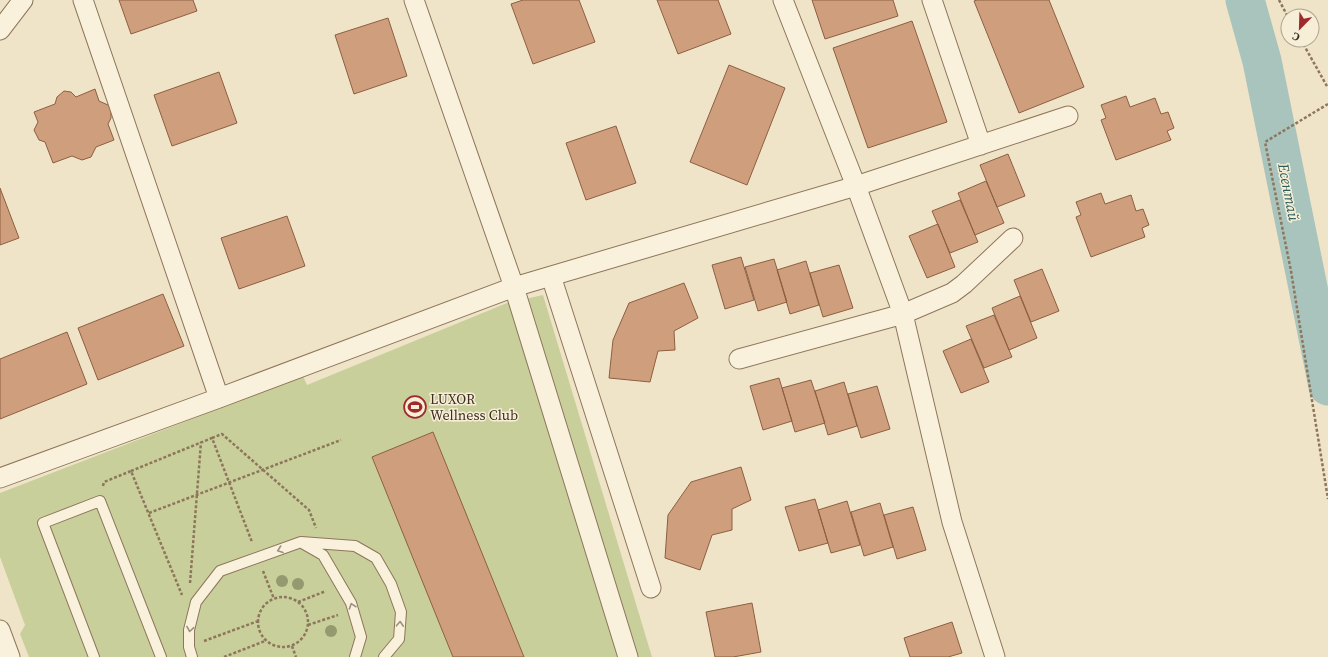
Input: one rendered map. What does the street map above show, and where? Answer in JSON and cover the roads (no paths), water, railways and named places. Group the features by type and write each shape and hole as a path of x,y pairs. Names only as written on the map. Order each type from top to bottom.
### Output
{"street":[{"path":"0,30 23,0"},
{"path":"83,0 219,398"},
{"path":"414,0 514,287 628,657"},
{"path":"783,0 856,186 902,314 952,522 995,657"},
{"path":"932,0 982,145"},
{"path":"0,478 219,398 514,287 856,186 1068,116"},
{"path":"739,359 902,314 952,293 964,284 1013,238"},
{"path":"551,276 651,588"},
{"path":"0,630 10,657"}],"lane":[{"path":"94,657 43,523 100,501 161,657"},
{"path":"191,652 188,630 196,602 220,571 301,542 354,546 376,558 391,584 401,612 400,639 384,657"},
{"path":"301,542 324,555 342,585 353,609 361,637 355,657"}],"waterway":[{"name":"Есентай","path":"1245,0 1262,61 1328,386"}],"place":[{"name":"LUXOR Wellness Club","path":"415,407"}]}
